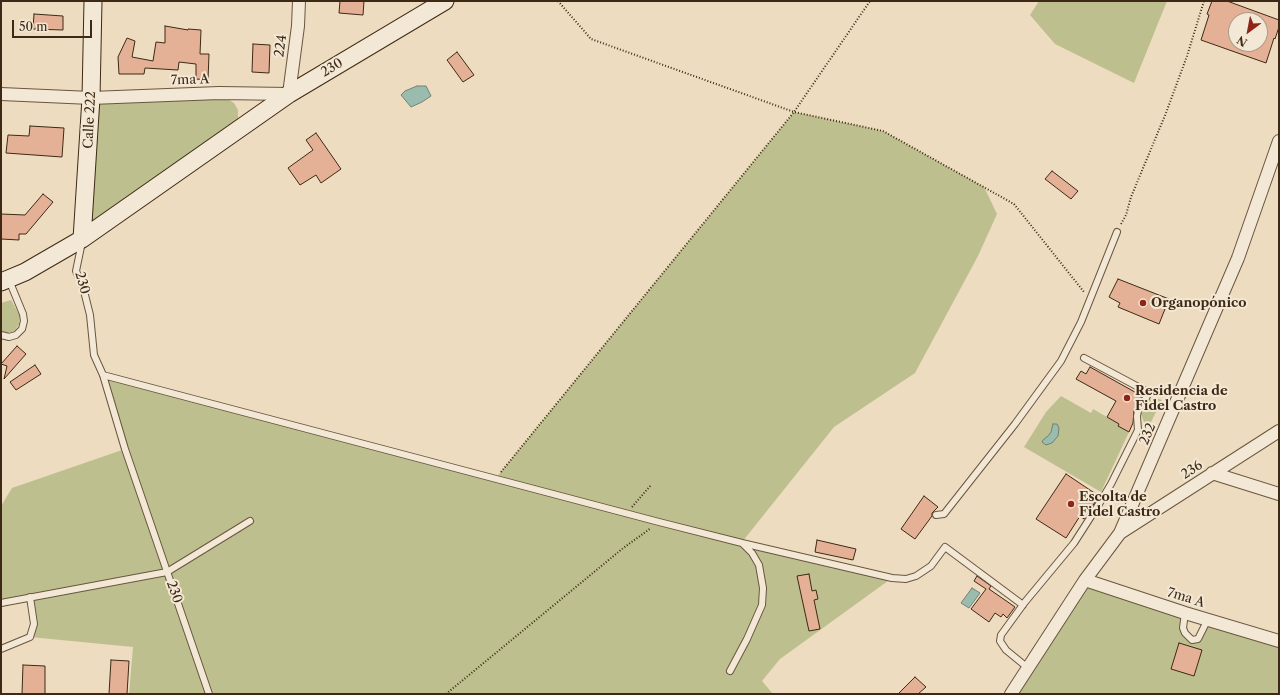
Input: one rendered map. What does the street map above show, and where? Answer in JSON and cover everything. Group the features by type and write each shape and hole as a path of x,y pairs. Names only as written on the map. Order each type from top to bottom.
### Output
{"street":[{"name":"Calle 222","path":"82,239 91,98 92,1"},
{"name":"224","path":"289,94 298,26 299,1"},
{"name":"230","path":"82,239 289,94 445,1"},
{"name":"7ma A","path":"1,94 91,98 219,93 289,94"},
{"name":"232","path":"1011,694 1085,580 1120,533 1238,258 1279,141"},
{"path":"5,281 48,260 82,239"},
{"name":"236","path":"1120,533 1279,431"},
{"path":"1212,473 1279,494"},
{"name":"7ma A","path":"1085,580 1185,613 1279,641"}],"lane":[{"path":"936,515 944,514 1018,420 1061,361 1090,300 1116,232"},
{"name":"230","path":"82,239 76,271 83,287 90,315 94,355 209,694"},
{"path":"1,335 9,337 16,335 22,329 24,321 23,314 5,281"},
{"path":"1084,358 1144,390 1147,393 1147,396 1142,405"},
{"path":"102,375 626,514 892,578 906,579 916,576 931,566 945,547 1023,605"},
{"path":"1028,668 1006,650 1000,641 1001,635 1023,605 1074,543 1099,504 1111,484 1138,430 1138,411"},
{"path":"1,603 167,572 250,521"},
{"path":"730,671 747,639 762,605 763,588 759,565 752,553 742,543"},
{"path":"1,649 30,637 34,624 30,598"},
{"path":"1185,613 1183,628 1185,633 1192,640 1198,639 1208,619"}],"path":[{"path":"558,1 591,39 794,112 883,131 1014,204 1090,300"},
{"path":"495,479 794,112 870,1"},
{"path":"1116,232 1126,215 1131,197 1168,106 1187,56 1204,1"},
{"path":"626,514 651,485"},
{"path":"446,694 622,549 659,522"}],"green space":[{"path":"1039,1 1167,1 1134,83 1055,44 1030,15"},
{"path":"219,93 234,103 238,110 238,120 82,239 91,98"},
{"path":"794,112 883,131 984,187 997,214 978,256 915,373 834,427 742,542 892,578 780,659 762,681 773,694 129,694 133,647 30,637 34,624 30,598 1,603 1,506 12,488 125,449 103,375 495,479"},
{"path":"11,300 20,316 19,324 13,332 4,333 1,332 1,303"},
{"path":"1061,396 1091,413 1093,409 1119,424 1129,432 1101,492 1024,447 1046,412"},
{"path":"1155,398 1162,400 1147,430 1141,414 1148,400"},
{"path":"1085,580 1185,613 1185,633 1198,639 1208,619 1279,641 1279,694 1011,694"}],"shaded area":[{"path":"417,86 426,86 431,96 411,107 401,95 405,91"},
{"path":"1053,424 1057,424 1059,428 1058,436 1052,443 1046,445 1042,442 1051,432"},
{"path":"972,588 980,593 969,608 961,603"}],"building":[{"path":"340,1 364,1 363,15 339,13"},
{"path":"1212,1 1227,1 1257,12 1228,12 1228,50 1201,40 1209,15 1207,14"},
{"path":"34,14 63,16 63,30 33,29"},
{"path":"1268,16 1279,20 1279,27 1266,63 1235,52 1268,52"},
{"path":"165,26 188,30 201,30 200,54 209,54 208,80 196,79 196,64 179,62 178,70 145,68 144,74 119,74 118,57 127,38 135,41 132,57 153,61 156,42 165,43"},
{"path":"253,44 270,45 269,73 252,72"},
{"path":"457,52 474,75 463,82 447,60"},
{"path":"30,126 64,128 62,157 6,153 8,135 29,136"},
{"path":"316,133 341,169 321,183 316,175 300,185 288,168 313,150 306,140"},
{"path":"1052,171 1078,191 1071,199 1045,179"},
{"path":"43,194 53,202 26,234 19,234 19,240 1,239 1,214 25,215"},
{"name":"Organopónico","path":"1118,279 1169,299 1159,324 1118,307 1120,303 1109,297"},
{"path":"17,346 26,354 4,379 7,366 1,364"},
{"path":"35,365 41,374 16,390 10,382"},
{"name":"Residencia de Fidel Castro","path":"1090,367 1142,396 1138,403 1138,407 1134,410 1133,423 1129,432 1118,426 1119,424 1107,417 1116,401 1076,379 1081,371 1086,374"},
{"name":"Escolta de Fidel Castro","path":"1066,474 1099,496 1084,519 1080,516 1066,538 1036,519"},
{"path":"924,496 938,507 932,513 932,516 915,539 901,529"},
{"path":"817,540 856,549 853,560 815,552"},
{"path":"809,574 812,591 816,590 818,599 814,600 820,629 809,631 797,576"},
{"path":"977,576 991,586 989,589 1015,607 1007,618 1003,614 1001,617 995,613 989,622 971,609 986,589 974,581"},
{"path":"1179,643 1202,650 1194,676 1171,669"},
{"path":"111,660 129,661 127,694 109,694"},
{"path":"23,665 45,666 45,694 22,694"},
{"path":"915,677 926,687 918,694 898,694"}],"place":[{"name":"Organopónico","path":"1143,303"},
{"name":"Residencia de Fidel Castro","path":"1127,398"},
{"name":"Escolta de Fidel Castro","path":"1071,504"}]}
